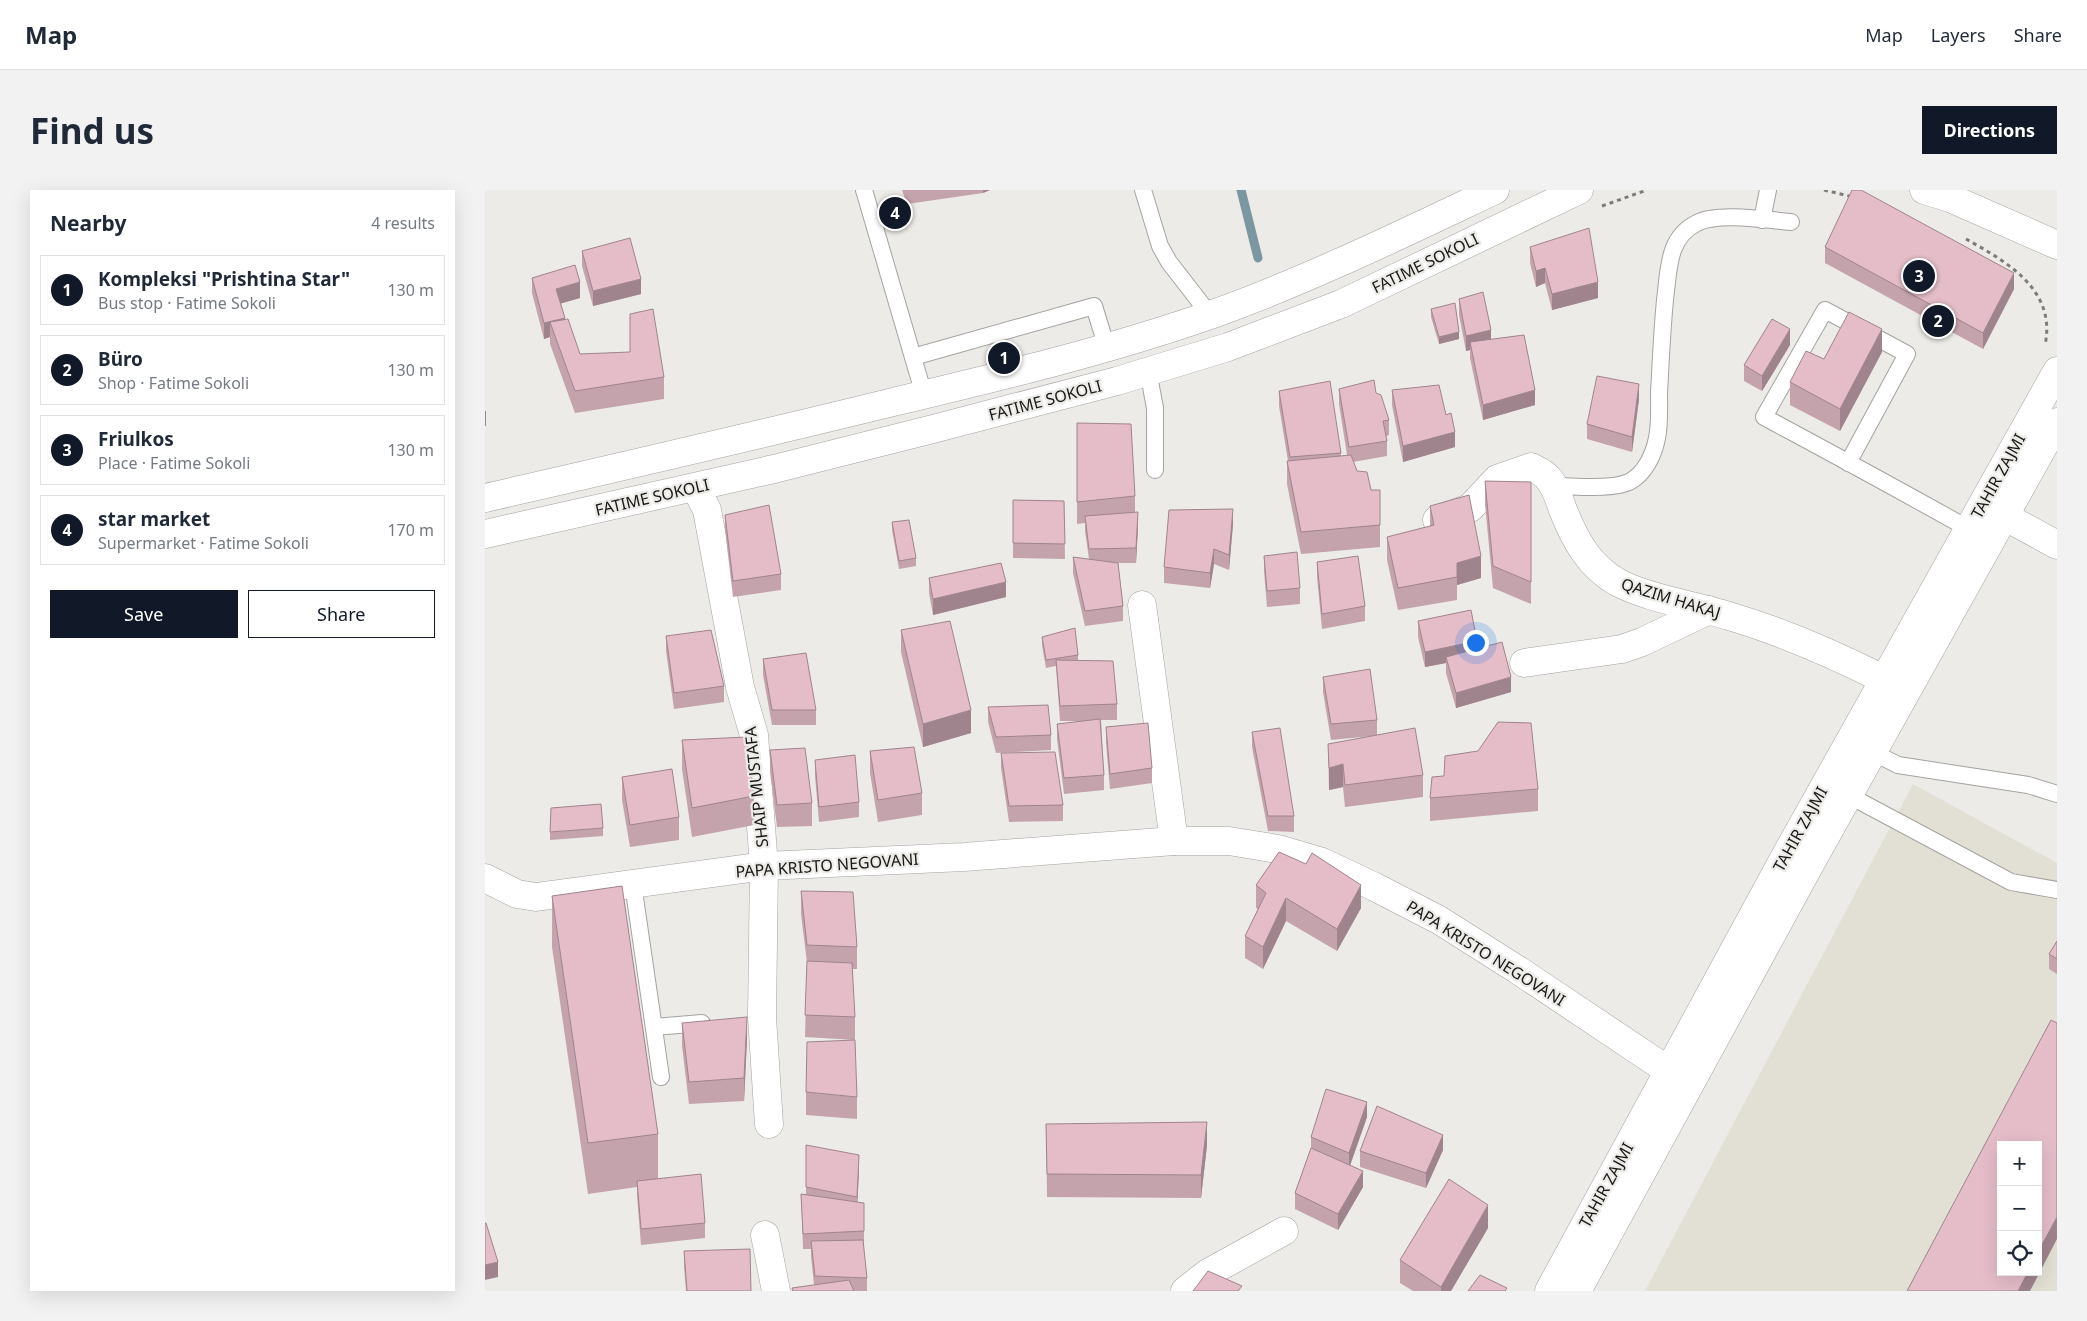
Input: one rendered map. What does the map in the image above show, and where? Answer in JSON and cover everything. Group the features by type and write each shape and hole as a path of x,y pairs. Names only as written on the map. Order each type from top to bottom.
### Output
{"street":[{"path":"485,498 924,395 1107,348 1210,314 1325,270 1495,190"},
{"name":"FATIME SOKOLI","path":"485,534 696,488 933,429 1148,371 1228,347 1341,304 1579,190"},
{"path":"1924,190 1950,198 2057,245"},
{"name":"TAHIR ZAJMI","path":"1549,1291 1883,679 1969,529 2049,360"},
{"name":"TAHIR ZAJMI","path":"1577,1291 1848,795 2057,422"},
{"name":"QAZIM HAKAJ","path":"1435,521 1470,508 1497,479 1531,467 1545,475 1554,486 1569,526 1583,552 1598,569 1618,582 1648,594 1769,628 1819,648 1883,679"},
{"name":"SHAIP MUSTAFA","path":"696,488 707,510 740,687 754,735 764,866 752,1018 769,1124"},
{"path":"2004,516 2057,546"},
{"path":"1142,605 1174,842"},
{"path":"1524,663 1622,650 1709,610"},
{"name":"PAPA KRISTO NEGOVANI","path":"485,878 517,894 536,897 764,866 963,857 1174,842 1229,841 1278,849 1322,862 1447,925 1669,1071"},
{"path":"1185,1291 1208,1273 1284,1231"},
{"path":"765,1235 776,1291"}],"lane":[{"path":"863,190 924,395"},
{"path":"1143,190 1161,246 1169,262 1210,314"},
{"path":"1762,220 1768,190"},
{"path":"1554,486 1618,485 1629,482 1641,474 1651,458 1657,439 1661,332 1673,247 1683,232 1699,222 1725,217 1791,222"},
{"path":"913,357 1095,306 1107,348"},
{"path":"1848,463 1907,354 1825,310 1765,417 1848,463 1969,529"},
{"path":"1148,371 1155,408 1155,470"},
{"path":"1872,752 1898,765 2028,785 2057,794"},
{"path":"1848,795 2011,882 2057,890"},
{"path":"633,884 661,1077"},
{"path":"654,1027 722,1021"}],"path":[{"path":"1824,190 1856,198"},
{"path":"1962,236 2012,264 2029,278 2047,308 2049,327 2046,343 2049,360"}],"shaded area":[{"path":"1913,784 2057,863 2057,1291 1645,1291"}],"building":[{"path":"1852,190 1861,190 2014,273 1983,333 1825,247"},
{"path":"1589,228 1598,282 1552,294 1545,268 1536,271 1530,247"},
{"path":"630,238 641,279 593,291 582,251"},
{"path":"575,265 580,282 556,289 565,318 544,323 532,278"},
{"path":"1483,292 1491,330 1466,336 1459,299"},
{"path":"1455,303 1459,332 1439,337 1431,309"},
{"path":"653,309 664,377 575,391 550,322 568,319 580,354 630,352 630,314"},
{"path":"1849,312 1882,329 1840,409 1790,382 1806,351 1824,359"},
{"path":"1772,319 1790,329 1762,376 1744,365"},
{"path":"1524,335 1535,390 1483,405 1470,342"},
{"path":"1597,376 1639,384 1632,437 1587,424"},
{"path":"1374,380 1376,393 1381,395 1389,420 1383,421 1387,441 1349,447 1339,389"},
{"path":"1330,381 1341,453 1290,457 1279,391"},
{"path":"1439,385 1446,415 1451,413 1455,432 1403,446 1392,390"},
{"path":"1077,423 1131,424 1135,496 1077,502"},
{"path":"1351,455 1357,471 1367,472 1371,490 1380,490 1380,525 1301,532 1287,461"},
{"path":"1485,481 1531,482 1531,582 1493,566"},
{"path":"1469,495 1481,556 1457,563 1457,577 1398,588 1387,537 1434,525 1430,506"},
{"path":"1013,500 1064,501 1065,544 1013,543"},
{"path":"769,505 781,574 733,581 725,515"},
{"path":"1233,509 1229,555 1214,549 1210,573 1164,567 1169,510"},
{"path":"1138,512 1136,548 1089,549 1085,516"},
{"path":"909,520 916,558 899,561 892,522"},
{"path":"1297,552 1300,588 1267,591 1264,556"},
{"path":"1358,556 1365,606 1322,614 1317,562"},
{"path":"1073,557 1118,563 1123,606 1085,611"},
{"path":"1001,563 1006,582 933,599 929,578"},
{"path":"1471,610 1477,641 1425,652 1418,621"},
{"path":"950,621 971,710 923,724 901,630"},
{"path":"1075,628 1078,655 1046,660 1042,637"},
{"path":"711,630 724,686 674,693 666,636"},
{"path":"1502,642 1511,677 1456,693 1446,657"},
{"path":"806,653 816,710 772,710 763,659"},
{"path":"1056,660 1113,661 1117,704 1060,706"},
{"path":"1370,669 1377,720 1331,724 1323,677"},
{"path":"1048,705 1051,735 996,737 988,707"},
{"path":"1100,719 1104,775 1064,778 1057,724"},
{"path":"1498,722 1531,723 1538,789 1430,798 1432,777 1444,776 1445,756 1478,751"},
{"path":"1148,723 1152,768 1110,774 1106,727"},
{"path":"1280,728 1294,816 1268,816 1252,732"},
{"path":"1415,728 1423,775 1345,785 1343,764 1329,768 1328,744"},
{"path":"747,737 754,796 692,808 682,740"},
{"path":"914,747 922,793 878,800 870,751"},
{"path":"805,748 812,803 777,805 770,750"},
{"path":"1055,752 1063,805 1009,806 1001,753"},
{"path":"855,755 859,802 819,807 815,760"},
{"path":"672,769 679,817 630,825 622,777"},
{"path":"601,804 603,828 550,832 551,808"},
{"path":"1279,852 1306,864 1312,853 1361,885 1337,929 1286,898 1263,947 1245,936 1266,893 1256,885"},
{"path":"622,886 658,1134 588,1143 552,896"},
{"path":"801,891 853,892 857,947 807,945"},
{"path":"2057,941 2057,959 2049,954"},
{"path":"807,961 852,963 855,1017 805,1015"},
{"path":"747,1017 744,1078 689,1082 682,1023"},
{"path":"2051,1020 2057,1023 2057,1217 2042,1245 2042,1141 1997,1141 1997,1276 2026,1276 2018,1291 1907,1291"},
{"path":"855,1040 857,1097 806,1092 807,1042"},
{"path":"1326,1089 1367,1102 1349,1153 1311,1137"},
{"path":"1377,1106 1443,1135 1426,1173 1360,1151"},
{"path":"1207,1122 1201,1175 1047,1174 1046,1124"},
{"path":"806,1145 859,1155 857,1197 806,1187"},
{"path":"1311,1148 1363,1171 1338,1214 1295,1193"},
{"path":"701,1174 705,1223 641,1229 637,1181"},
{"path":"1449,1179 1488,1205 1441,1287 1400,1260"},
{"path":"801,1194 864,1203 864,1231 803,1234"},
{"path":"485,1223 498,1262 485,1265"},
{"path":"863,1240 867,1278 815,1276 811,1241"},
{"path":"750,1249 751,1291 687,1291 684,1251"},
{"path":"1208,1271 1242,1286 1238,1291 1193,1291"},
{"path":"1480,1275 1507,1288 1505,1291 1468,1291"},
{"path":"849,1280 854,1291 793,1291 792,1288"}],"waterway":[{"path":"1241,190 1258,258"}],"place":[{"name":"star market","path":"895,213"},
{"name":"Friulkos","path":"1919,276"},
{"name":"Büro","path":"1938,321"},
{"name":"Kompleksi \"Prishtina Star\"","path":"1004,358"}]}
